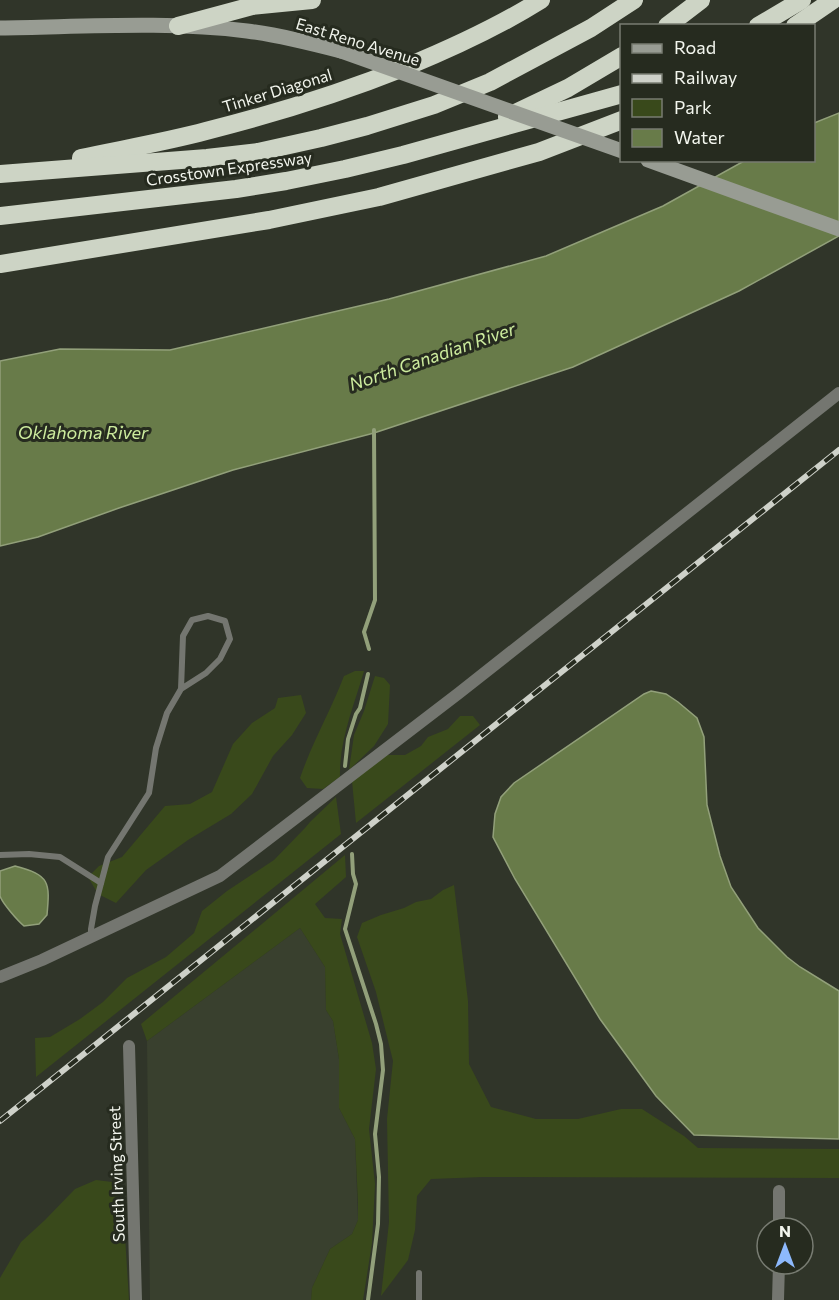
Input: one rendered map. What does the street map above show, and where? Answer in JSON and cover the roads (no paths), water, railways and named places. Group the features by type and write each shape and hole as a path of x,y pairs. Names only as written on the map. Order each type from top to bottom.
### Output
{"highway":[{"path":"178,26 252,6 312,0"},
{"name":"Tinker Diagonal","path":"4,174 204,132 298,105 365,83 438,54 486,31 541,0"},
{"path":"4,174 258,152 367,126 426,108 490,82 591,28 634,0"},
{"path":"670,24 701,0"},
{"path":"761,24 802,0"},
{"path":"798,24 833,0"},
{"path":"459,140 568,88 620,58"},
{"path":"459,140 620,94"},
{"path":"0,264 269,220 379,197 539,152 620,120"},
{"name":"Crosstown Expressway","path":"0,216 286,181 345,170 459,140"}],"main road":[{"name":"East Reno Avenue","path":"0,28 178,26 290,38 378,63 620,151"},
{"path":"654,162 839,229"}],"street":[{"path":"0,977 42,960 220,876 459,693 839,393"},
{"name":"South Irving Street","path":"129,1046 136,1300"},
{"path":"779,1191 779,1216"},
{"path":"778,1276 778,1300"}],"lane":[{"path":"91,937 108,857 149,793 156,748 167,712 181,689 206,673 220,659 230,639 225,621 208,616 192,620 183,636 181,689"},
{"path":"0,855 29,854 60,857 101,883"},
{"path":"419,1273 419,1300"}],"water":[{"name":"Oklahoma River","path":"839,113 839,236 739,291 573,367 374,433 233,470 38,537 0,546 0,361 60,349 170,350 389,299 546,256 663,206 742,162 815,162 815,123"},
{"path":"651,691 666,694 697,718 704,737 707,805 720,856 731,887 758,928 787,957 839,991 839,1139 694,1135 656,1096 600,1019 515,879 493,837 495,814 501,797 514,783"},
{"path":"15,866 35,873 45,882 48,895 47,915 39,924 24,926 1,899 0,871"}],"waterway":[{"path":"369,649 364,632 375,600 374,430"},
{"path":"345,766 348,739 360,708 368,674"},
{"path":"352,854 356,884 345,929 376,1024 381,1044 383,1070 375,1134 379,1177 378,1224 368,1300"}],"railway":[{"path":"0,1121 839,450"}],"water label":[{"name":"North Canadian River","path":"432,356"}]}
